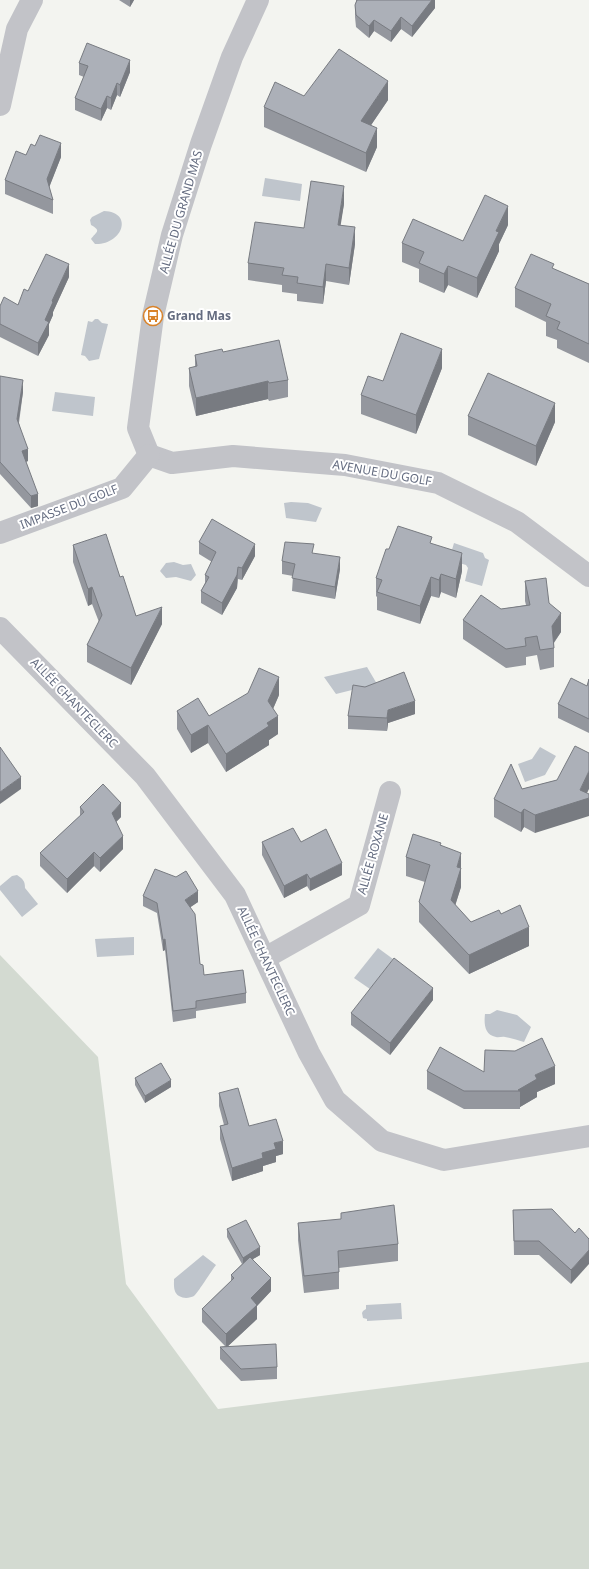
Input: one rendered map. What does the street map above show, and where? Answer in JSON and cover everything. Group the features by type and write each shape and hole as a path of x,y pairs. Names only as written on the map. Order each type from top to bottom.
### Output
{"street":[{"path":"0,105 17,29 32,0"},
{"name":"ALLÉE DU GRAND MAS","path":"149,455 138,428 153,316 170,242 201,144 232,57 258,0"},
{"name":"IMPASSE DU GOLF","path":"0,533 122,488 149,455"},
{"name":"AVENUE DU GOLF","path":"149,455 172,463 233,456 345,465 438,483 517,522 589,576"},
{"name":"ALLÉE CHANTECLERC","path":"0,628 145,776 235,894 309,1053 335,1100 382,1141 444,1160 589,1136"},
{"name":"ALLÉE ROXANE","path":"265,958 359,905 390,792"}],"shaded area":[{"path":"265,178 302,184 300,201 262,196"},
{"path":"104,211 113,213 119,217 122,222 121,228 118,234 112,239 105,243 95,244 91,239 97,230 91,225 90,220 92,217"},
{"path":"95,319 98,319 102,323 108,324 99,359 89,361 85,356 81,355 88,321 92,322"},
{"path":"55,392 95,397 93,416 52,411"},
{"path":"284,503 308,503 322,508 316,522 286,518"},
{"path":"454,543 483,553 485,558 489,560 482,586 465,581 468,568 466,565 449,560"},
{"path":"174,562 183,565 191,564 196,575 191,581 176,577 166,578 160,571 166,563"},
{"path":"367,667 377,684 370,688 364,687 336,694 324,677"},
{"path":"540,747 556,756 545,775 525,782 518,764 532,759"},
{"path":"17,875 23,880 25,888 38,904 22,917 0,890 0,886 12,876"},
{"path":"134,937 134,955 97,957 95,939"},
{"path":"378,948 393,959 370,989 354,978"},
{"path":"0,955 98,1057 126,1284 218,1409 589,1362 589,1569 0,1569"},
{"path":"497,1010 517,1015 531,1027 524,1042 512,1038 496,1037 489,1034 485,1025 485,1014 490,1014"},
{"path":"203,1255 216,1265 194,1296 183,1298 179,1296 175,1290 174,1279"},
{"path":"401,1303 402,1319 367,1321 367,1319 363,1318 362,1313 366,1309 366,1305"}],"building":[{"path":"357,0 432,0 412,26 401,17 391,31 374,20 369,26 356,15 355,5"},
{"path":"87,43 130,60 120,85 117,83 111,98 107,96 101,109 75,98 88,66 79,63"},
{"path":"339,49 388,81 361,121 377,128 366,153 264,107 275,82 304,96"},
{"path":"40,135 61,143 47,179 53,200 5,180 16,151 26,155 31,144 35,146"},
{"path":"311,181 344,186 338,225 355,227 349,268 326,264 323,287 297,283 298,277 282,275 284,268 248,263 255,222 304,228"},
{"path":"485,195 508,206 496,231 499,232 477,278 448,266 444,274 419,263 424,252 402,243 413,219 463,241"},
{"path":"46,254 69,264 45,320 49,322 38,343 0,324 0,306 4,297 18,305 24,289 28,291"},
{"path":"531,254 554,264 552,268 589,284 589,344 557,329 560,322 546,316 551,304 515,288"},
{"path":"401,333 442,349 416,415 361,395 368,376 383,381"},
{"path":"279,340 288,380 269,383 268,381 196,398 189,368 197,366 195,355 222,349 223,352"},
{"path":"488,373 555,403 536,446 468,416"},
{"path":"0,376 23,380 17,419 28,449 22,451 38,494 31,496 0,462"},
{"path":"212,519 255,544 242,568 238,567 237,575 222,603 201,591 209,577 205,575 216,552 199,542"},
{"path":"398,526 432,537 430,543 462,553 456,579 441,574 439,580 431,577 420,606 377,592 382,580 376,578 386,549 389,549"},
{"path":"106,534 120,577 123,576 136,616 162,607 131,668 87,645 102,615 92,587 88,589 73,545"},
{"path":"285,542 314,544 312,553 340,557 335,587 292,578 295,564 282,561"},
{"path":"546,578 549,603 561,613 552,626 554,648 540,650 537,636 525,638 526,646 506,649 463,620 481,595 501,609 530,605 525,581"},
{"path":"259,668 279,677 268,701 278,716 267,723 269,726 226,754 208,725 191,735 177,711 198,698 209,716 248,693"},
{"path":"404,672 415,701 388,710 387,718 348,716 353,685 365,687"},
{"path":"571,678 587,686 589,679 589,719 558,704"},
{"path":"575,746 589,753 589,771 580,790 589,794 589,798 535,815 524,809 521,813 494,799 511,764 522,789 557,780"},
{"path":"0,747 21,777 0,792"},
{"path":"103,784 121,803 112,813 123,836 100,858 94,852 67,879 40,853 84,812 80,807"},
{"path":"293,828 301,842 326,829 342,863 310,879 307,874 284,886 262,842"},
{"path":"413,834 441,843 440,845 461,853 457,867 461,868 451,900 471,922 499,910 501,914 520,905 529,927 469,955 419,902 430,865 406,857"},
{"path":"155,869 176,877 186,871 198,891 185,900 195,914 200,964 203,965 204,975 243,970 246,993 196,1001 196,1008 173,1011 165,939 163,940 157,903 143,896"},
{"path":"394,958 433,988 390,1043 351,1013"},
{"path":"542,1038 555,1066 535,1075 537,1079 518,1090 520,1091 464,1091 427,1071 440,1047 484,1072 485,1050 515,1051"},
{"path":"161,1063 171,1080 145,1096 135,1078"},
{"path":"238,1088 249,1126 276,1119 283,1141 274,1143 276,1149 262,1153 263,1158 232,1168 220,1126 228,1124 219,1093"},
{"path":"394,1205 398,1244 338,1251 339,1272 304,1276 298,1223 341,1219 341,1213"},
{"path":"552,1209 575,1233 579,1228 589,1239 589,1250 571,1270 539,1241 514,1241 513,1210"},
{"path":"246,1220 260,1247 243,1258 227,1229"},
{"path":"250,1257 271,1278 251,1298 257,1305 226,1334 202,1309 234,1278 231,1275"},
{"path":"276,1344 277,1367 241,1369 220,1347"}],"place":[{"name":"Grand Mas","path":"153,316"}]}
